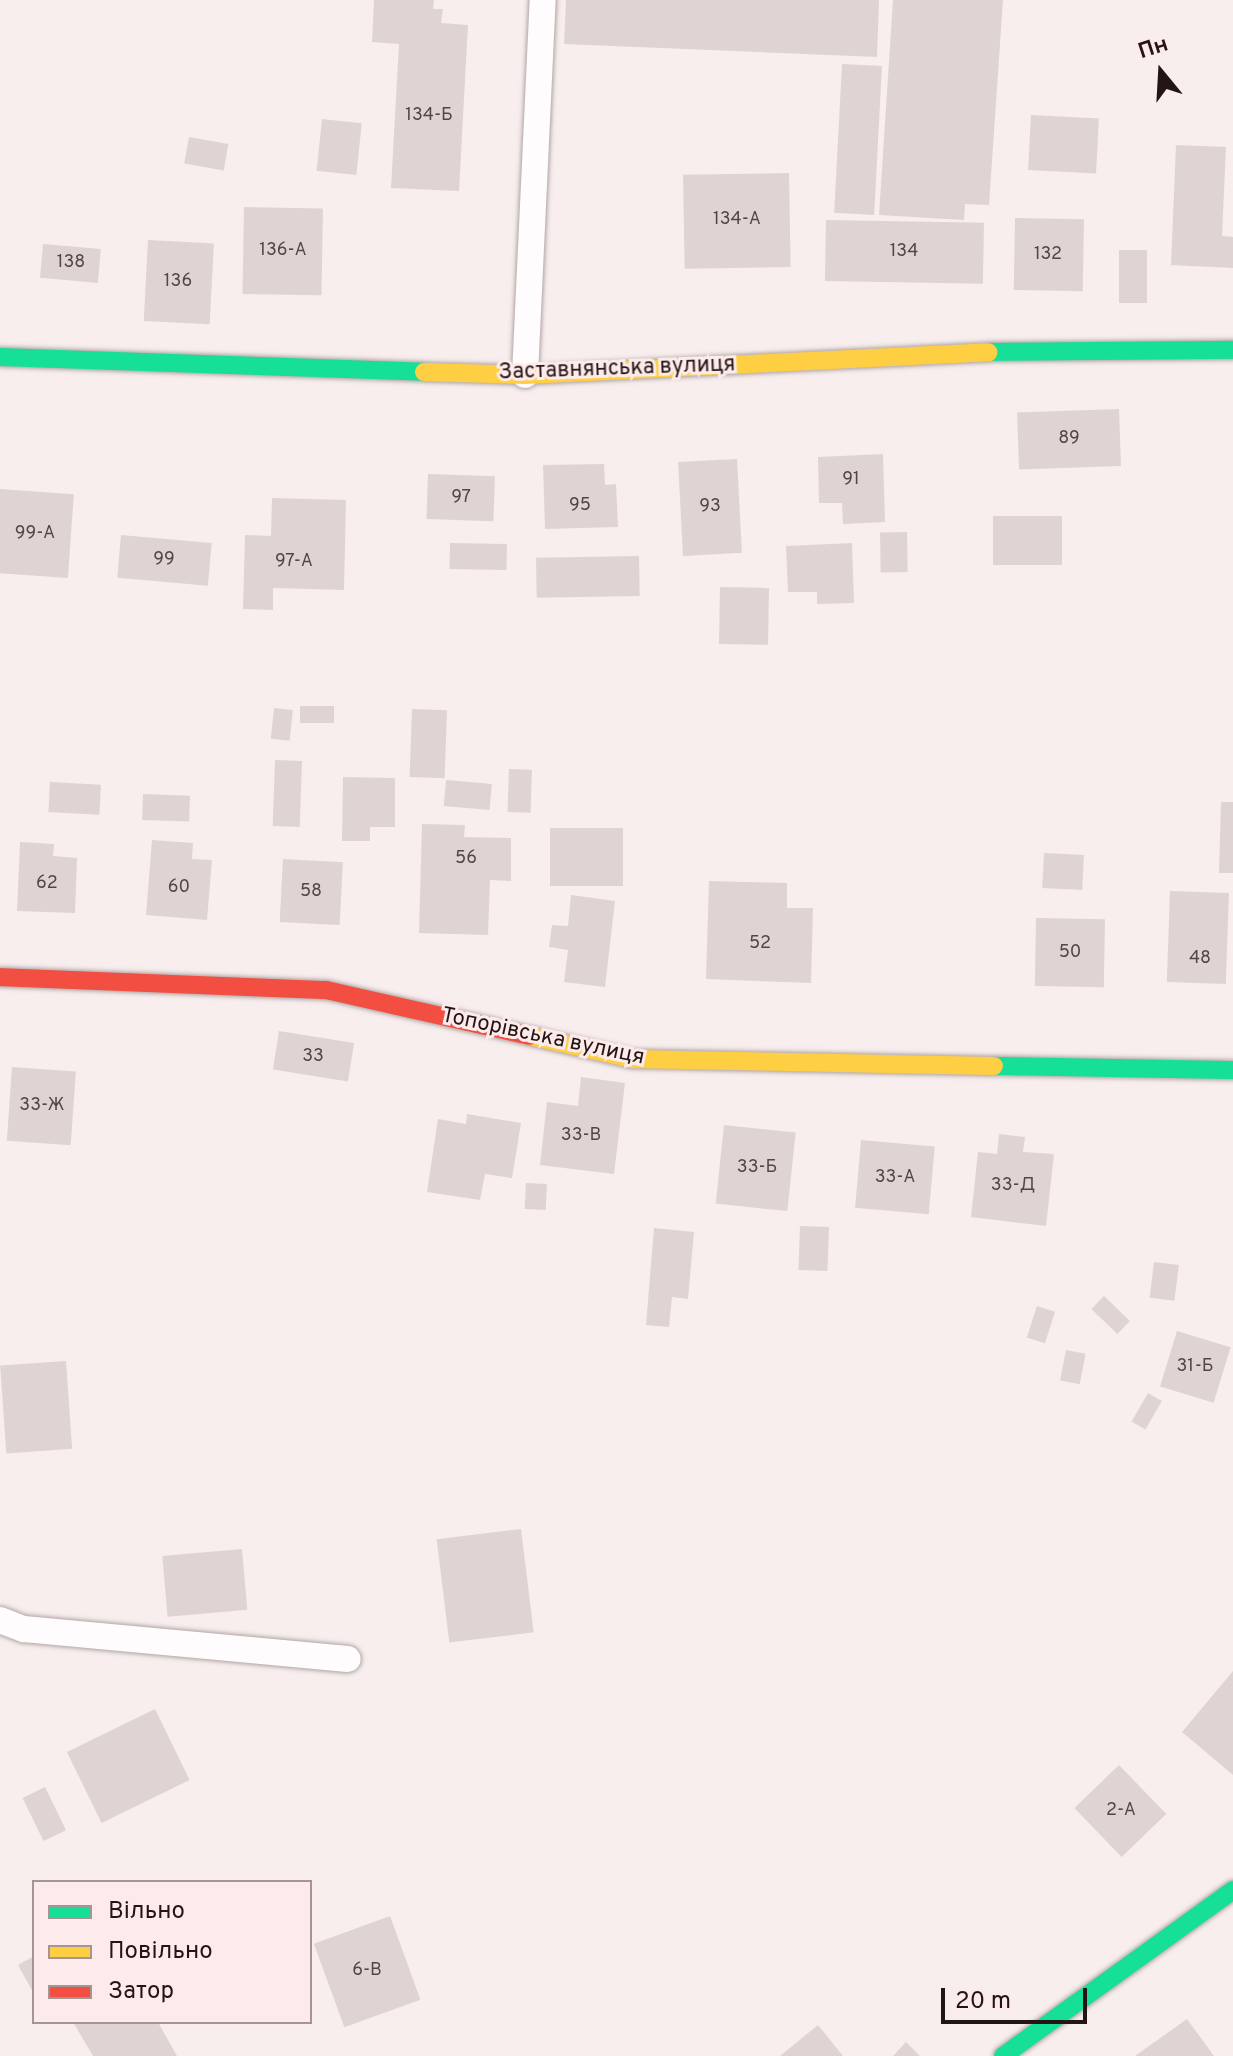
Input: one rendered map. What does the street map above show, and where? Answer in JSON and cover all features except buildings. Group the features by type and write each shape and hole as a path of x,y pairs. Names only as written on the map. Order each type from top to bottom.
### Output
{"street":[{"name":"Заставнянська вулиця","path":"0,357 525,375 1056,349 1233,350"},
{"name":"Топорівська вулиця","path":"0,977 326,990 632,1059 1233,1070"},
{"path":"1003,2056 1233,1890"}],"lane":[{"path":"525,375 543,0"},
{"path":"0,1620 24,1629 348,1659"}],"traffic: fast":[{"path":"988,352 1233,350"},
{"path":"0,357 424,372"},
{"path":"994,1066 1233,1070"},
{"path":"1003,2056 1233,1890"}],"traffic: slow":[{"path":"424,372 525,375 988,352"},
{"path":"530,1036 632,1059 994,1066"}],"traffic: jam":[{"path":"0,977 326,990 530,1036"}]}
